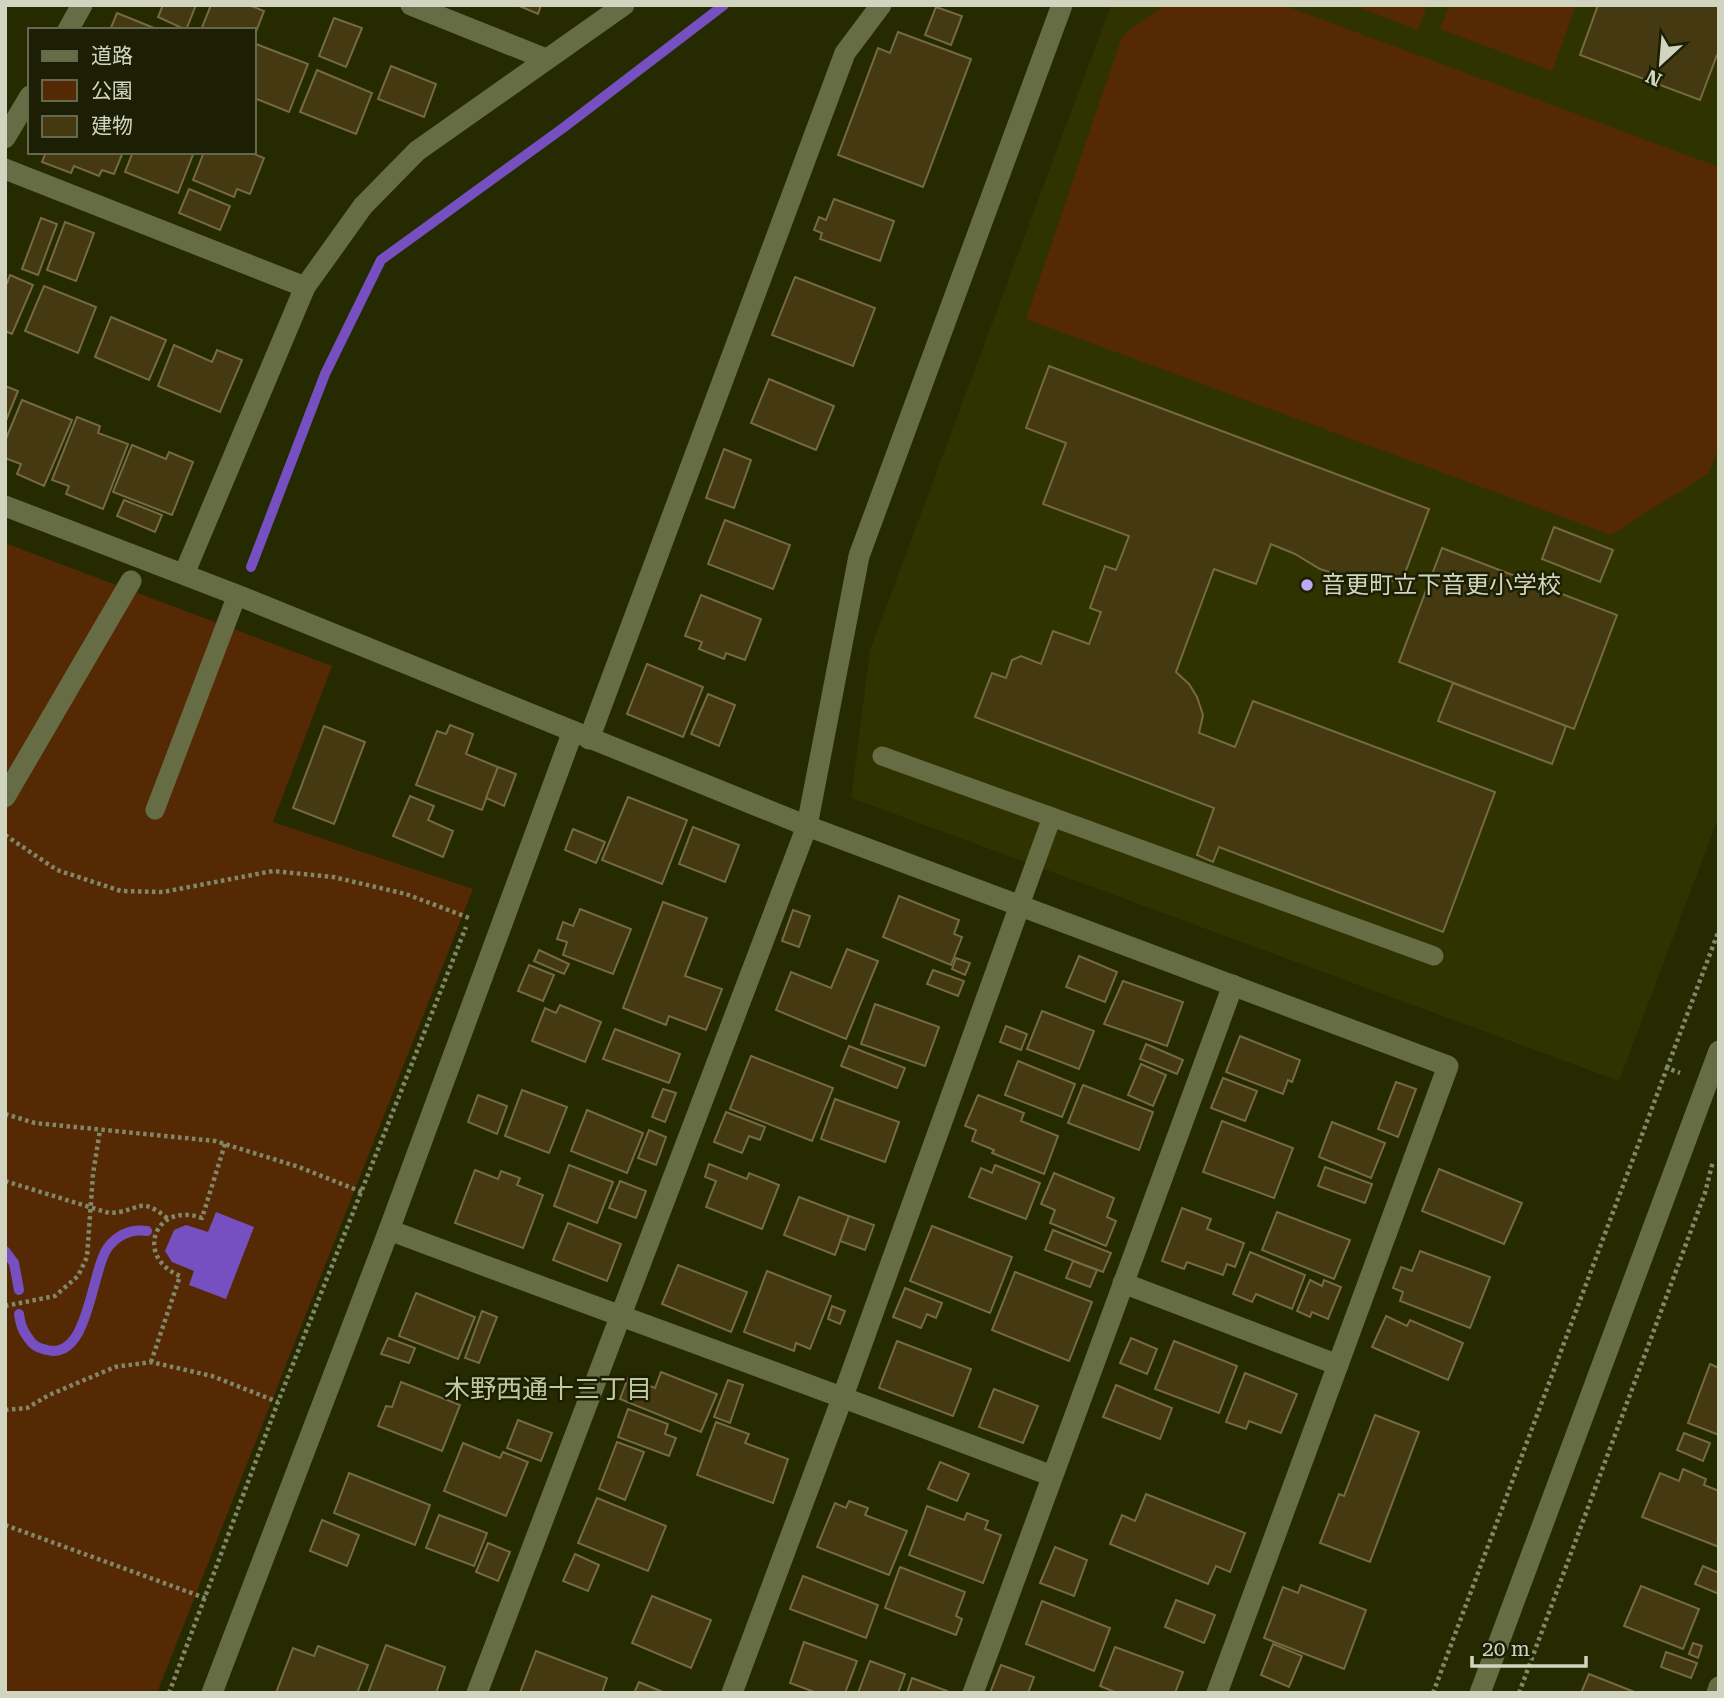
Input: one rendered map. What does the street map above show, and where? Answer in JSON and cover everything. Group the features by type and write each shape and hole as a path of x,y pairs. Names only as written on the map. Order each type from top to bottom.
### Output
{"street":[{"path":"69,28 82,5"},
{"path":"411,5 546,58"},
{"path":"184,574 305,287 363,206 416,151 624,5"},
{"path":"212,1693 845,53 881,5"},
{"path":"477,1693 807,826 859,556 1062,5"},
{"path":"5,138 28,99"},
{"path":"5,169 305,287"},
{"path":"5,506 237,595 807,826 1448,1066 1217,1693"},
{"path":"5,797 131,581"},
{"path":"732,1693 843,1396 1020,905"},
{"path":"973,1693 1233,985"},
{"path":"1480,1693 1719,1051"},
{"path":"389,1230 620,1317 843,1396 1052,1476"},
{"path":"1123,1283 1338,1365"},
{"path":"1717,1693 1719,1688"}],"lane":[{"path":"155,810 237,595"},
{"path":"882,755 1433,956"},
{"path":"1020,905 1052,817"}],"path":[{"path":"5,835 57,870 121,891 163,892 274,871 333,877 407,894 469,918"},
{"path":"169,1693 278,1402 474,905"},
{"path":"1433,1693 1719,930"},
{"path":"1667,1068 1706,1084"},
{"path":"5,1114 35,1123 215,1141 299,1167 362,1192"},
{"path":"5,1307 55,1296 78,1276 87,1257 100,1130"},
{"path":"151,1362 180,1276 166,1270 157,1258 153,1244 158,1230 168,1219 179,1214 202,1218 225,1144"},
{"path":"1519,1693 1705,1193 1716,1149"},
{"path":"5,1181 109,1213 125,1212 137,1205 152,1205 168,1219"},
{"path":"5,1410 27,1408 49,1395 115,1367 151,1362 212,1376 278,1402"},
{"path":"5,1525 205,1598"}],"shaded area":[{"name":"音更町立下音更小学校","path":"1111,5 1719,5 1719,816 1619,1081 851,798 870,650"},
{"path":"216,1212 254,1227 226,1299 189,1285 194,1271 172,1262 165,1251 174,1230 186,1225 208,1232"}],"green space":[{"path":"1165,5 1283,5 1719,167 1719,446 1709,473 1611,535 1026,319 1122,36"},
{"path":"1352,5 1427,5 1418,30"},
{"path":"1449,5 1576,5 1552,71 1440,29"},
{"path":"5,543 332,666 273,822 473,889 157,1693 5,1693"}],"building":[{"path":"163,5 196,5 187,28 158,17"},
{"path":"211,5 249,5 264,11 256,32 256,28 202,28"},
{"path":"517,5 541,5 538,14"},
{"path":"1598,5 1719,5 1719,55 1700,100 1580,55"},
{"path":"936,7 962,16 951,45 925,35"},
{"path":"117,13 154,28 111,28"},
{"path":"334,18 362,28 346,67 319,56"},
{"path":"898,32 971,59 923,187 838,155 878,48 890,53"},
{"path":"256,44 308,64 289,112 256,99"},
{"path":"391,66 436,84 424,117 378,99"},
{"path":"317,70 372,93 356,134 300,112"},
{"path":"45,154 122,154 114,174 102,170 99,176 74,166 71,173 42,162"},
{"path":"132,154 193,154 178,193 125,172"},
{"path":"203,154 254,154 264,158 250,194 237,189 234,197 193,180"},
{"path":"189,189 230,206 220,230 179,213"},
{"path":"834,199 894,221 880,261 820,239 822,233 814,230 819,217 826,220"},
{"path":"41,218 57,224 38,275 22,269"},
{"path":"65,222 94,233 76,281 47,270"},
{"path":"10,275 33,285 12,334 5,331 5,282 7,283"},
{"path":"795,277 875,308 853,366 772,335"},
{"path":"44,286 96,307 78,353 25,331"},
{"path":"111,317 166,340 149,380 95,357"},
{"path":"174,345 212,362 217,350 242,360 220,412 158,386"},
{"path":"1049,366 1429,509 1402,581 1369,581 1339,575 1320,569 1271,544 1256,584 1214,569 1176,672 1189,684 1197,697 1203,715 1199,733 1235,747 1253,701 1495,792 1443,932 1219,847 1213,862 1197,855 1214,808 975,717 992,673 1006,678 1012,660 1021,656 1041,664 1053,631 1089,644 1101,612 1090,608 1105,566 1116,570 1129,536 1043,504 1066,443 1026,428"},
{"path":"769,379 834,406 816,450 751,423"},
{"path":"5,386 18,391 5,423"},
{"path":"22,400 72,420 44,486 17,474 21,464 5,458 5,441"},
{"path":"77,417 100,426 98,433 128,444 103,509 66,494 69,486 52,480"},
{"path":"132,445 166,459 169,452 193,462 172,515 113,492"},
{"path":"724,449 751,460 734,508 706,498"},
{"path":"124,500 162,515 155,532 117,516"},
{"path":"725,520 790,545 773,589 708,564"},
{"path":"1554,527 1613,550 1600,582 1542,559"},
{"path":"1442,548 1617,615 1574,729 1399,662"},
{"path":"701,595 761,619 745,660 726,653 724,659 699,649 702,642 685,636"},
{"path":"647,664 703,687 683,737 627,714"},
{"path":"1453,683 1566,726 1552,764 1438,721"},
{"path":"708,694 735,705 719,746 691,734"},
{"path":"450,725 473,734 466,754 498,767 482,810 416,785 437,731 446,734"},
{"path":"324,726 365,742 334,824 293,808"},
{"path":"498,767 516,774 504,806 486,798"},
{"path":"410,796 434,806 428,820 453,831 443,857 393,836"},
{"path":"628,797 687,820 662,884 602,860"},
{"path":"693,827 739,845 725,882 679,864"},
{"path":"573,829 605,842 596,863 565,850"},
{"path":"899,896 959,920 954,934 962,937 951,965 883,937"},
{"path":"663,902 707,918 685,976 722,989 706,1030 669,1016 666,1025 623,1008"},
{"path":"580,909 631,929 613,974 563,955 567,942 557,939 563,922 573,926"},
{"path":"793,910 810,916 799,947 782,941"},
{"path":"847,949 878,961 846,1039 776,1010 791,972 831,988"},
{"path":"539,950 569,964 564,974 534,961"},
{"path":"1079,956 1117,972 1105,1002 1066,987"},
{"path":"956,958 970,963 965,975 952,969"},
{"path":"529,965 554,975 543,1001 518,991"},
{"path":"933,970 964,981 958,996 927,984"},
{"path":"1123,981 1183,1002 1167,1046 1104,1024"},
{"path":"875,1004 939,1027 925,1066 861,1044"},
{"path":"560,1005 601,1022 585,1062 532,1041 545,1008 556,1013"},
{"path":"1042,1011 1094,1031 1079,1069 1027,1049"},
{"path":"1006,1026 1027,1034 1021,1050 1000,1042"},
{"path":"615,1029 680,1054 669,1083 603,1059"},
{"path":"1240,1036 1300,1060 1292,1082 1288,1080 1283,1094 1226,1072"},
{"path":"1146,1044 1183,1060 1177,1074 1140,1059"},
{"path":"849,1046 905,1068 897,1088 841,1066"},
{"path":"751,1056 833,1088 812,1141 730,1109"},
{"path":"1018,1061 1075,1084 1062,1117 1005,1095"},
{"path":"1141,1064 1166,1075 1153,1106 1128,1095"},
{"path":"1223,1078 1257,1091 1245,1121 1211,1108"},
{"path":"1396,1082 1416,1089 1398,1137 1378,1129"},
{"path":"1083,1085 1153,1112 1139,1150 1068,1123"},
{"path":"663,1089 676,1093 665,1122 652,1117"},
{"path":"522,1090 567,1107 549,1153 505,1136"},
{"path":"478,1095 507,1106 497,1134 468,1122"},
{"path":"978,1095 1024,1113 1021,1121 1058,1136 1044,1174 992,1153 994,1150 972,1141 976,1130 965,1126"},
{"path":"835,1099 899,1122 885,1162 821,1139"},
{"path":"587,1110 643,1133 627,1173 571,1151"},
{"path":"726,1112 765,1127 760,1140 749,1136 742,1153 714,1142"},
{"path":"1222,1121 1293,1148 1274,1198 1203,1172"},
{"path":"1332,1122 1385,1143 1371,1178 1319,1157"},
{"path":"649,1130 666,1137 656,1165 638,1158"},
{"path":"709,1164 747,1179 749,1173 779,1185 762,1229 706,1207 716,1181 705,1177"},
{"path":"569,1165 613,1182 597,1223 554,1206"},
{"path":"995,1165 1040,1183 1026,1219 969,1197 981,1168 992,1173"},
{"path":"1325,1167 1372,1184 1365,1203 1318,1186"},
{"path":"1439,1169 1522,1203 1504,1244 1422,1211"},
{"path":"475,1170 498,1179 501,1171 520,1178 517,1185 543,1195 523,1248 455,1223"},
{"path":"1054,1173 1114,1198 1107,1217 1116,1221 1106,1246 1050,1223 1055,1210 1041,1204"},
{"path":"620,1181 646,1191 636,1218 609,1208"},
{"path":"799,1197 849,1216 835,1255 784,1235"},
{"path":"1182,1208 1211,1219 1207,1229 1244,1243 1235,1267 1227,1264 1223,1275 1187,1262 1184,1269 1162,1261"},
{"path":"1277,1212 1350,1240 1334,1279 1262,1250"},
{"path":"849,1216 874,1225 865,1250 840,1241"},
{"path":"568,1223 621,1244 607,1281 553,1260"},
{"path":"932,1226 1012,1257 990,1313 910,1281"},
{"path":"1053,1230 1111,1253 1103,1272 1045,1250"},
{"path":"1420,1251 1490,1277 1470,1328 1400,1301 1403,1292 1393,1288 1401,1267 1412,1271"},
{"path":"1250,1252 1305,1275 1292,1309 1256,1294 1252,1302 1233,1294"},
{"path":"1073,1261 1097,1270 1090,1287 1066,1278"},
{"path":"678,1265 747,1292 731,1332 662,1304"},
{"path":"767,1271 831,1296 810,1349 796,1343 794,1351 744,1332"},
{"path":"1015,1272 1092,1302 1069,1361 992,1330"},
{"path":"1310,1280 1322,1286 1324,1280 1341,1287 1328,1319 1312,1312 1310,1317 1297,1311"},
{"path":"905,1288 942,1303 936,1318 927,1314 921,1328 893,1317"},
{"path":"416,1293 475,1317 458,1359 399,1336"},
{"path":"832,1306 845,1311 840,1324 828,1319"},
{"path":"482,1311 497,1317 479,1363 465,1358"},
{"path":"1386,1316 1407,1326 1410,1320 1463,1343 1448,1380 1372,1347"},
{"path":"388,1338 415,1348 409,1363 381,1354"},
{"path":"1131,1338 1157,1349 1147,1374 1120,1363"},
{"path":"897,1341 971,1369 953,1416 879,1388"},
{"path":"1174,1341 1237,1366 1219,1413 1155,1389"},
{"path":"1710,1364 1719,1368 1719,1435 1688,1423"},
{"path":"661,1372 717,1394 701,1432 620,1399 628,1378 655,1388"},
{"path":"1245,1373 1297,1394 1281,1433 1249,1421 1246,1429 1226,1422"},
{"path":"728,1380 743,1385 730,1423 714,1417"},
{"path":"401,1382 460,1405 442,1451 378,1426 386,1406 392,1407"},
{"path":"1116,1385 1172,1408 1160,1439 1103,1417"},
{"path":"994,1389 1038,1406 1023,1443 979,1427"},
{"path":"628,1409 668,1424 665,1434 676,1438 669,1456 618,1437"},
{"path":"1375,1415 1419,1432 1370,1562 1320,1543 1339,1494 1344,1496"},
{"path":"518,1420 552,1433 541,1461 507,1448"},
{"path":"716,1422 749,1434 745,1443 788,1459 773,1503 697,1475"},
{"path":"1684,1433 1710,1443 1703,1461 1677,1450"},
{"path":"617,1442 644,1452 625,1500 599,1489"},
{"path":"463,1443 500,1458 503,1452 528,1462 506,1516 444,1491"},
{"path":"940,1462 969,1474 957,1501 928,1489"},
{"path":"1683,1469 1706,1479 1704,1485 1719,1491 1719,1547 1642,1517 1660,1473 1679,1481"},
{"path":"349,1473 430,1505 415,1545 334,1513"},
{"path":"1146,1494 1245,1533 1230,1572 1216,1566 1208,1584 1110,1544 1122,1515 1135,1521"},
{"path":"597,1498 666,1526 648,1571 578,1543"},
{"path":"849,1501 868,1508 865,1515 907,1531 889,1575 817,1547 835,1503 846,1508"},
{"path":"927,1506 964,1520 967,1513 988,1521 985,1529 1001,1535 983,1583 909,1555"},
{"path":"439,1515 487,1533 474,1566 426,1548"},
{"path":"322,1520 359,1535 347,1566 310,1551"},
{"path":"488,1543 510,1552 498,1581 476,1572"},
{"path":"1055,1547 1087,1560 1074,1596 1040,1583"},
{"path":"575,1554 599,1565 588,1591 563,1581"},
{"path":"1703,1566 1719,1573 1719,1594 1695,1584"},
{"path":"900,1567 965,1592 956,1616 962,1619 956,1635 885,1608"},
{"path":"803,1576 878,1605 866,1638 790,1609"},
{"path":"1301,1585 1366,1610 1344,1669 1264,1638 1283,1587 1298,1593"},
{"path":"1641,1586 1699,1609 1683,1649 1624,1626"},
{"path":"652,1596 711,1620 691,1668 632,1643"},
{"path":"1176,1600 1215,1615 1204,1643 1165,1627"},
{"path":"1042,1601 1110,1628 1094,1671 1026,1644"},
{"path":"804,1642 857,1661 845,1693 817,1693 790,1683"},
{"path":"1693,1643 1702,1646 1698,1658 1689,1654"},
{"path":"1273,1644 1302,1656 1289,1687 1261,1675"},
{"path":"386,1645 445,1667 436,1693 368,1693"},
{"path":"318,1646 368,1665 357,1693 276,1693 293,1648 314,1656"},
{"path":"1115,1647 1183,1672 1175,1693 1117,1693 1100,1686"},
{"path":"536,1651 607,1678 602,1693 520,1693"},
{"path":"1666,1652 1697,1663 1691,1678 1661,1667"},
{"path":"870,1661 905,1674 898,1693 858,1693"},
{"path":"1001,1665 1034,1677 1028,1693 990,1693"},
{"path":"1589,1674 1637,1693 1581,1693"},
{"path":"912,1678 947,1691 947,1693 907,1693"},
{"path":"639,1682 665,1693 634,1693"}],"waterway":[{"path":"251,567 325,374 381,260 563,128 724,5"},
{"path":"19,1314 23,1330 34,1345 47,1350 61,1350 72,1341 81,1327 109,1246 126,1233 147,1231"},
{"path":"5,1251 14,1263 19,1290"}],"place":[{"name":"音更町立下音更小学校","path":"1307,585"}],"district":[{"name":"木野西通十三丁目","path":"548,1389"}]}
